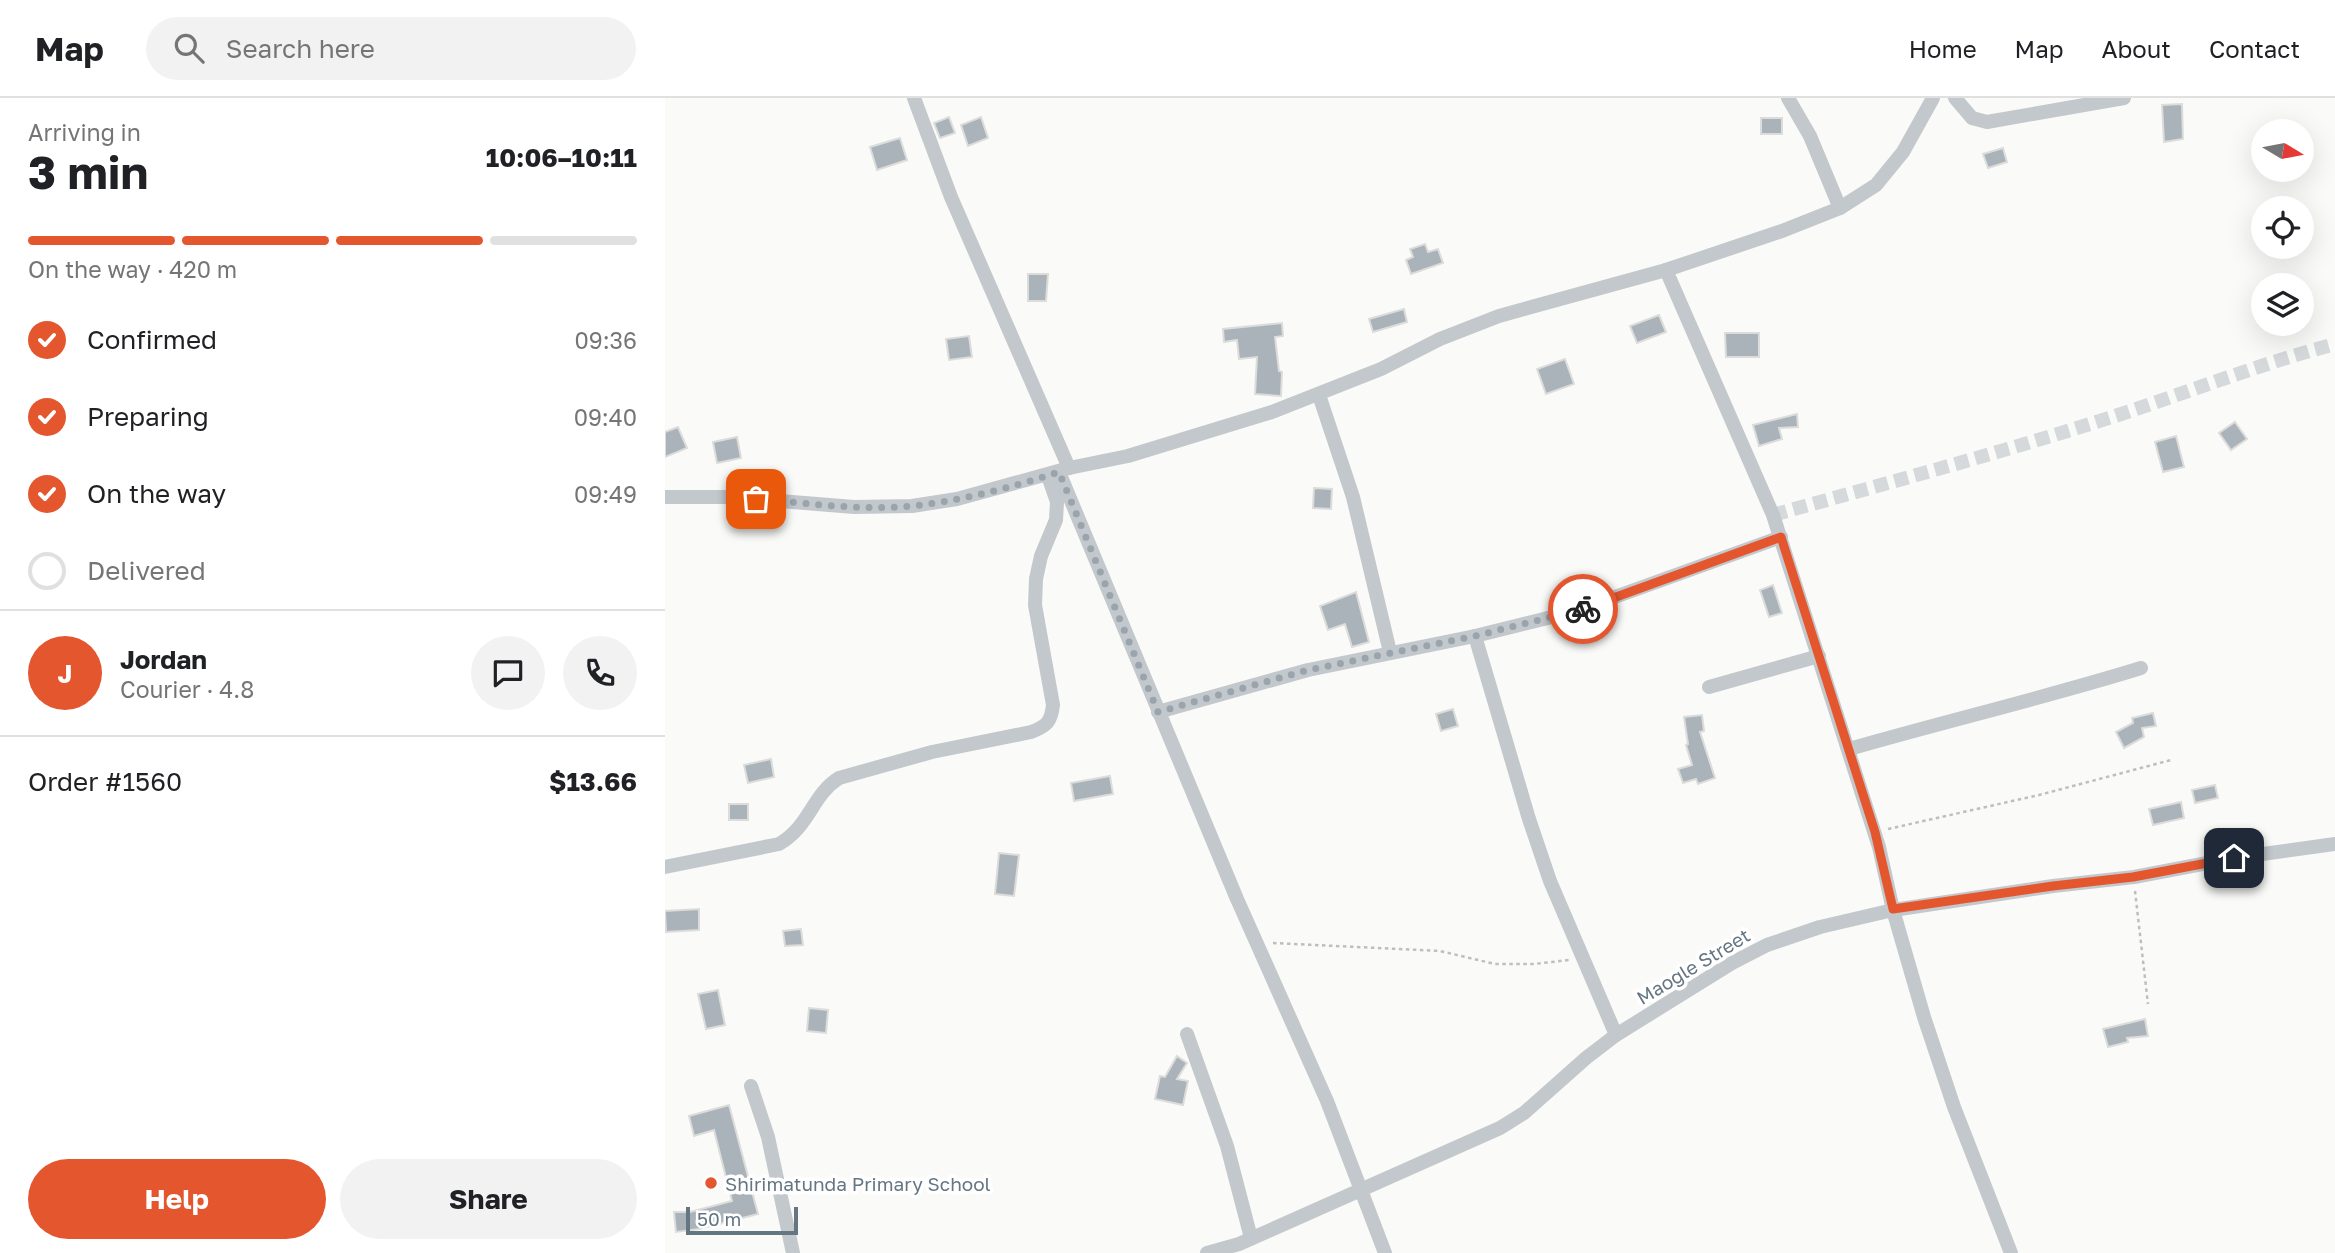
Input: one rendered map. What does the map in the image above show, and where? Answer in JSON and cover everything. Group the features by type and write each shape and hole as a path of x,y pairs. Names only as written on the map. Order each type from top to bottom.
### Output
{"street":[{"path":"914,98 1059,472 1158,712 1327,1101 1385,1253"},
{"path":"1788,98 1810,136 1840,208"},
{"path":"1955,98 1972,118 1987,122 2124,98"},
{"path":"665,497 731,497 854,507 912,506 957,499 1128,456 1272,412 1381,369 1440,339 1499,316 1666,271 1840,208 1876,185 1903,152 1927,102"},
{"path":"1666,271 1781,537 1875,832 1893,909 1954,1107 2011,1253"},
{"path":"1319,395 1353,497 1390,652"},
{"path":"665,867 779,844 795,834 829,785 839,778 932,752 1031,732 1046,726 1052,719 1053,705 1035,605 1036,579 1041,556 1056,520 1059,472"},
{"path":"1158,712 1308,670 1475,636 1576,611 1781,537"},
{"path":"1475,636 1550,881 1616,1035"},
{"path":"1709,687 1819,656"},
{"path":"1849,749 2057,694 2141,668"},
{"name":"Maogle Street","path":"1207,1253 1244,1245 1508,1123 1524,1113 1585,1058 1616,1035 1732,962 1767,944 1893,909 2133,877 2234,858 2335,844"},
{"path":"1187,1034 1227,1146 1244,1245"},
{"path":"751,1086 770,1148 793,1253"}],"path":[{"path":"1875,832 2039,795 2171,760"},
{"path":"2133,877 2148,1004"},
{"path":"1256,941 1440,951 1495,964 1534,964 1584,958"}],"building":[{"path":"2182,104 2183,139 2164,142 2162,105"},
{"path":"949,117 955,133 940,138 934,123"},
{"path":"981,117 988,138 968,146 961,125"},
{"path":"1761,118 1782,118 1782,134 1761,134"},
{"path":"900,138 907,160 877,170 870,147"},
{"path":"2003,148 2007,162 1988,168 1983,154"},
{"path":"1425,244 1428,252 1438,249 1443,263 1411,274 1406,260 1413,257 1410,249"},
{"path":"1028,274 1048,274 1046,301 1028,301"},
{"path":"1404,309 1407,322 1373,332 1369,319"},
{"path":"1659,315 1666,332 1637,343 1630,326"},
{"path":"1282,323 1283,336 1275,337 1279,371 1282,372 1281,396 1255,394 1257,357 1239,359 1237,340 1224,342 1223,329"},
{"path":"1725,333 1759,333 1759,357 1726,357"},
{"path":"969,336 972,357 949,360 946,339"},
{"path":"1565,359 1574,384 1546,394 1537,369"},
{"path":"1797,414 1798,427 1779,428 1782,439 1759,446 1753,425"},
{"path":"2235,422 2247,439 2231,450 2219,433"},
{"path":"678,427 687,448 665,457 665,432"},
{"path":"2176,436 2184,467 2163,472 2155,442"},
{"path":"737,437 741,458 717,463 713,442"},
{"path":"1314,488 1332,489 1331,509 1313,508"},
{"path":"1773,585 1782,613 1769,617 1760,590"},
{"path":"1356,592 1369,642 1352,647 1345,624 1328,630 1320,606"},
{"path":"1453,709 1458,726 1441,731 1436,714"},
{"path":"2153,713 2156,726 2142,728 2144,737 2124,748 2116,732 2133,723 2132,718"},
{"path":"1702,715 1704,731 1700,732 1715,778 1698,784 1696,779 1683,783 1678,769 1692,765 1686,745 1684,717"},
{"path":"771,759 774,777 748,783 744,765"},
{"path":"1110,776 1113,794 1074,801 1071,783"},
{"path":"2215,785 2218,798 2195,803 2192,790"},
{"path":"2181,802 2184,818 2153,825 2149,809"},
{"path":"729,804 748,804 748,820 729,820"},
{"path":"999,853 1019,855 1014,896 995,894"},
{"path":"699,909 699,930 666,932 665,911"},
{"path":"801,929 803,945 785,946 783,931"},
{"path":"718,990 725,1025 706,1029 698,994"},
{"path":"809,1008 828,1010 826,1033 807,1031"},
{"path":"2145,1019 2148,1036 2127,1038 2128,1042 2108,1047 2103,1029"},
{"path":"1177,1056 1187,1063 1177,1079 1188,1081 1183,1105 1155,1099 1160,1076 1165,1077"},
{"path":"729,1105 758,1214 676,1232 674,1212 690,1212 732,1201 714,1130 694,1136 689,1116"}],"tunnel":[{"path":"1773,515 2070,430 2335,344"}],"way so far":[{"path":"756,499 854,507 912,506 957,499 1059,472 1158,712 1308,670 1475,636 1583,609"}],"place":[{"name":"Shirimatunda Primary School","path":"711,1183"}],"route":[{"path":"1583,609 1781,537 1875,832 1893,909 2133,877 2234,858"}]}
